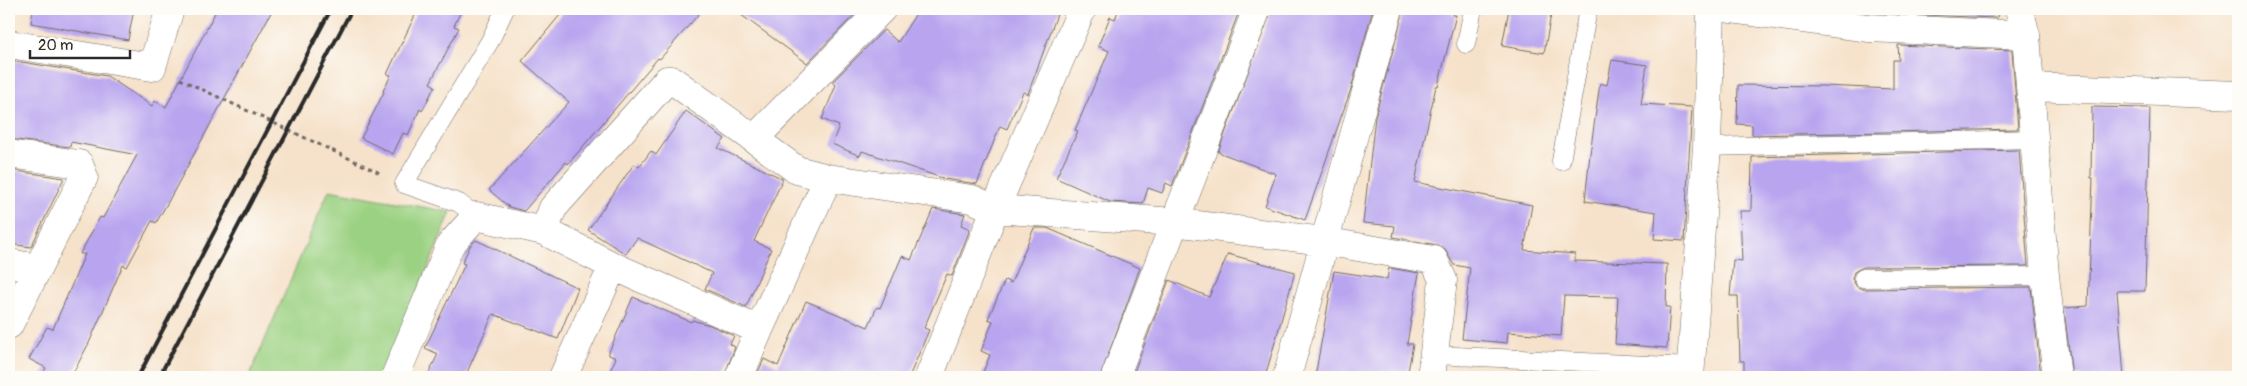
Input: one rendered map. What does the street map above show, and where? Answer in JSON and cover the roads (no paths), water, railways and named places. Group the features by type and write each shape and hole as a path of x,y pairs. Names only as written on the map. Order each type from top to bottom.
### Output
{"street":[{"path":"9,44 152,67 170,9"},
{"path":"755,138 882,9"},
{"path":"929,377 995,209 1082,9"},
{"path":"1115,377 1257,9"},
{"path":"1287,377 1388,9"},
{"path":"1691,372 1707,147 1711,9"},
{"path":"1730,9 1804,14 1868,28 2026,35"},
{"path":"2019,9 2026,35 2045,276 2057,377"},
{"path":"544,231 554,208 667,80 672,80 755,138 796,170 828,178 972,199 995,209 1174,222 1323,242 1434,260 1443,280 1432,366"},
{"path":"2030,87 2238,95"},
{"path":"9,154 79,164 84,177 9,325"},
{"path":"739,377 828,178"},
{"path":"395,377 450,245 476,216 544,231 613,266 759,330"},
{"path":"9,263 38,268"},
{"path":"563,377 613,266"}],"lane":[{"path":"476,216 459,203 404,184 490,41 505,9"},
{"path":"1466,44 1473,9"},
{"path":"1561,161 1588,9"},
{"path":"1707,147 2034,139"},
{"path":"1863,278 2045,276"},
{"path":"1432,366 1691,372"}],"railway":[{"path":"138,377 331,9"},
{"path":"159,377 352,9"}]}
